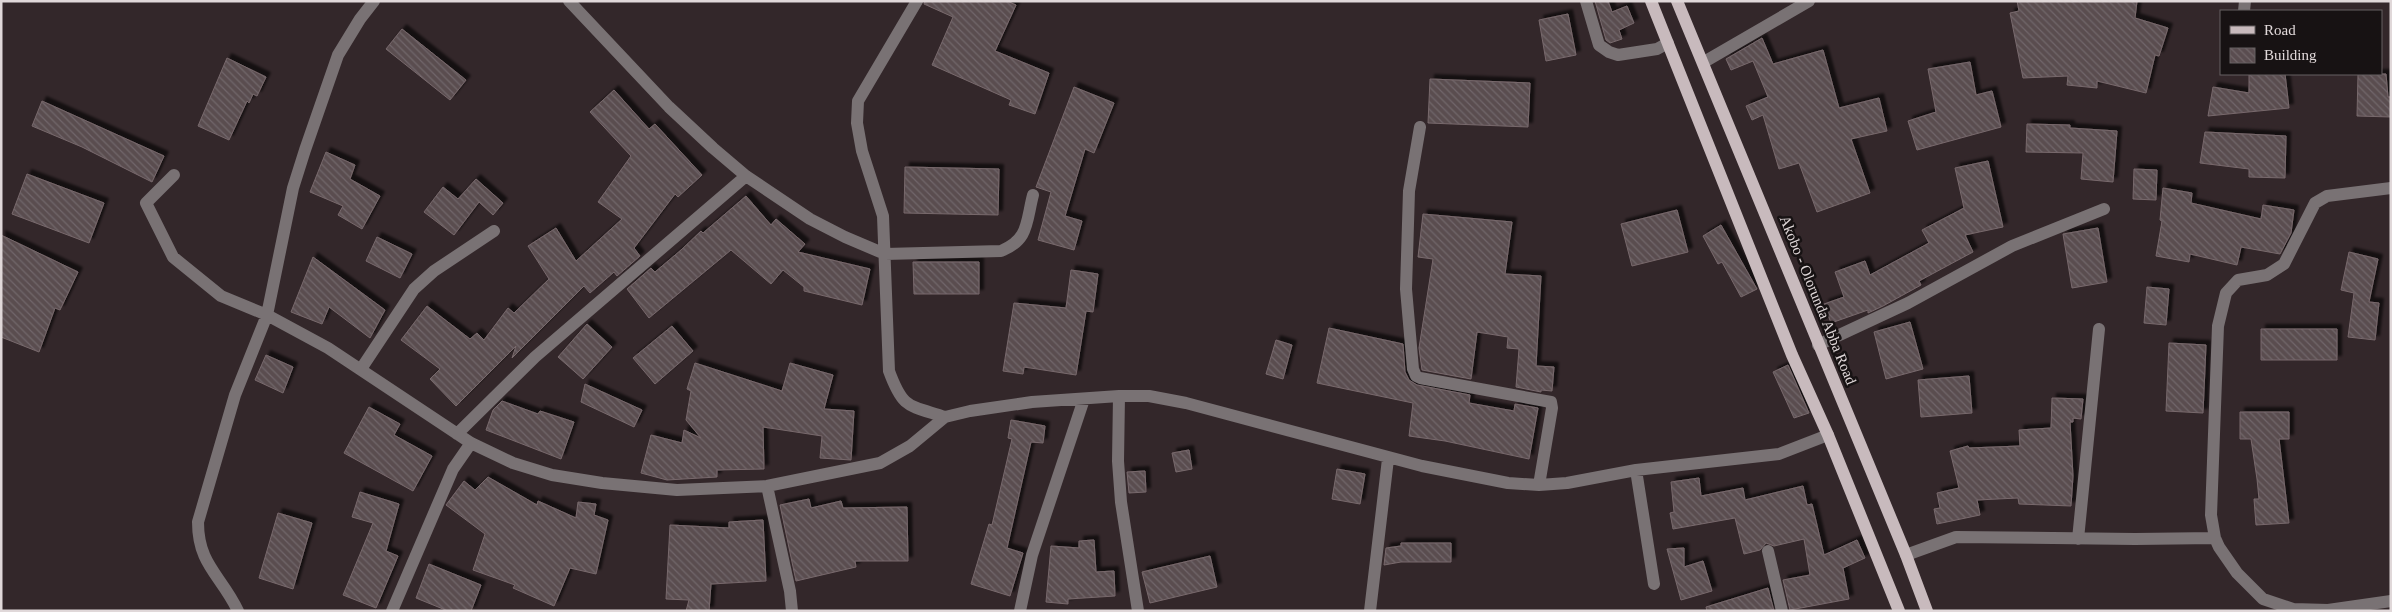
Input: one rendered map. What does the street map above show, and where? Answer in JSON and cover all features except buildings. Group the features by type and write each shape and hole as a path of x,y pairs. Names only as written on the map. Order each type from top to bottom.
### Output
{"main road":[{"path":"1651,1 1792,355 1828,436 1899,611"},
{"name":"Akobo - Olorunda Abba Road","path":"1677,1 1704,62 1927,611"}],"street":[{"path":"238,611 231,595 203,557 198,540 198,522 235,395 268,315 293,188 305,150 338,56 360,19 374,1"},
{"path":"569,1 669,107 746,176 810,219 845,237 885,254 1001,251 1014,246 1022,238 1033,195"},
{"path":"917,1 858,101 857,123 862,151 883,216 888,352 892,378 904,402 945,416 1032,402 1119,396 1149,396 1186,403 1388,459 1508,483 1539,485 1567,483 1636,470 1779,454 1828,436"},
{"path":"1586,1 1599,45 1609,52 1618,55 1657,49 1668,43"},
{"path":"1704,62 1809,1"},
{"path":"1420,127 1409,191 1406,280 1412,370 1420,378 1551,402 1552,408 1539,485"},
{"path":"174,175 146,204 173,257 220,296 268,315 361,369 457,434 520,466 552,474 602,482 677,490 767,486 880,463 910,446 945,416"},
{"path":"457,434 535,357 746,176"},
{"path":"2391,188 2327,196 2315,203 2284,264 2267,275 2238,280 2226,293 2218,326 2211,514 2215,538 2237,573 2263,599 2293,609 2328,610 2391,601"},
{"path":"1818,345 1908,304 2012,246 2104,209"},
{"path":"361,369 414,289 434,271 494,231"},
{"path":"2078,539 2099,329"},
{"path":"1119,396 1118,461 1121,502 1138,611"},
{"path":"1020,611 1032,555 1084,399"},
{"path":"392,611 453,469 471,442"},
{"path":"1370,611 1388,459"},
{"path":"1636,470 1654,584"},
{"path":"767,486 790,591 792,611"},
{"path":"1906,556 1956,536 2078,539 2215,538"},
{"path":"1768,551 1782,611"}]}
